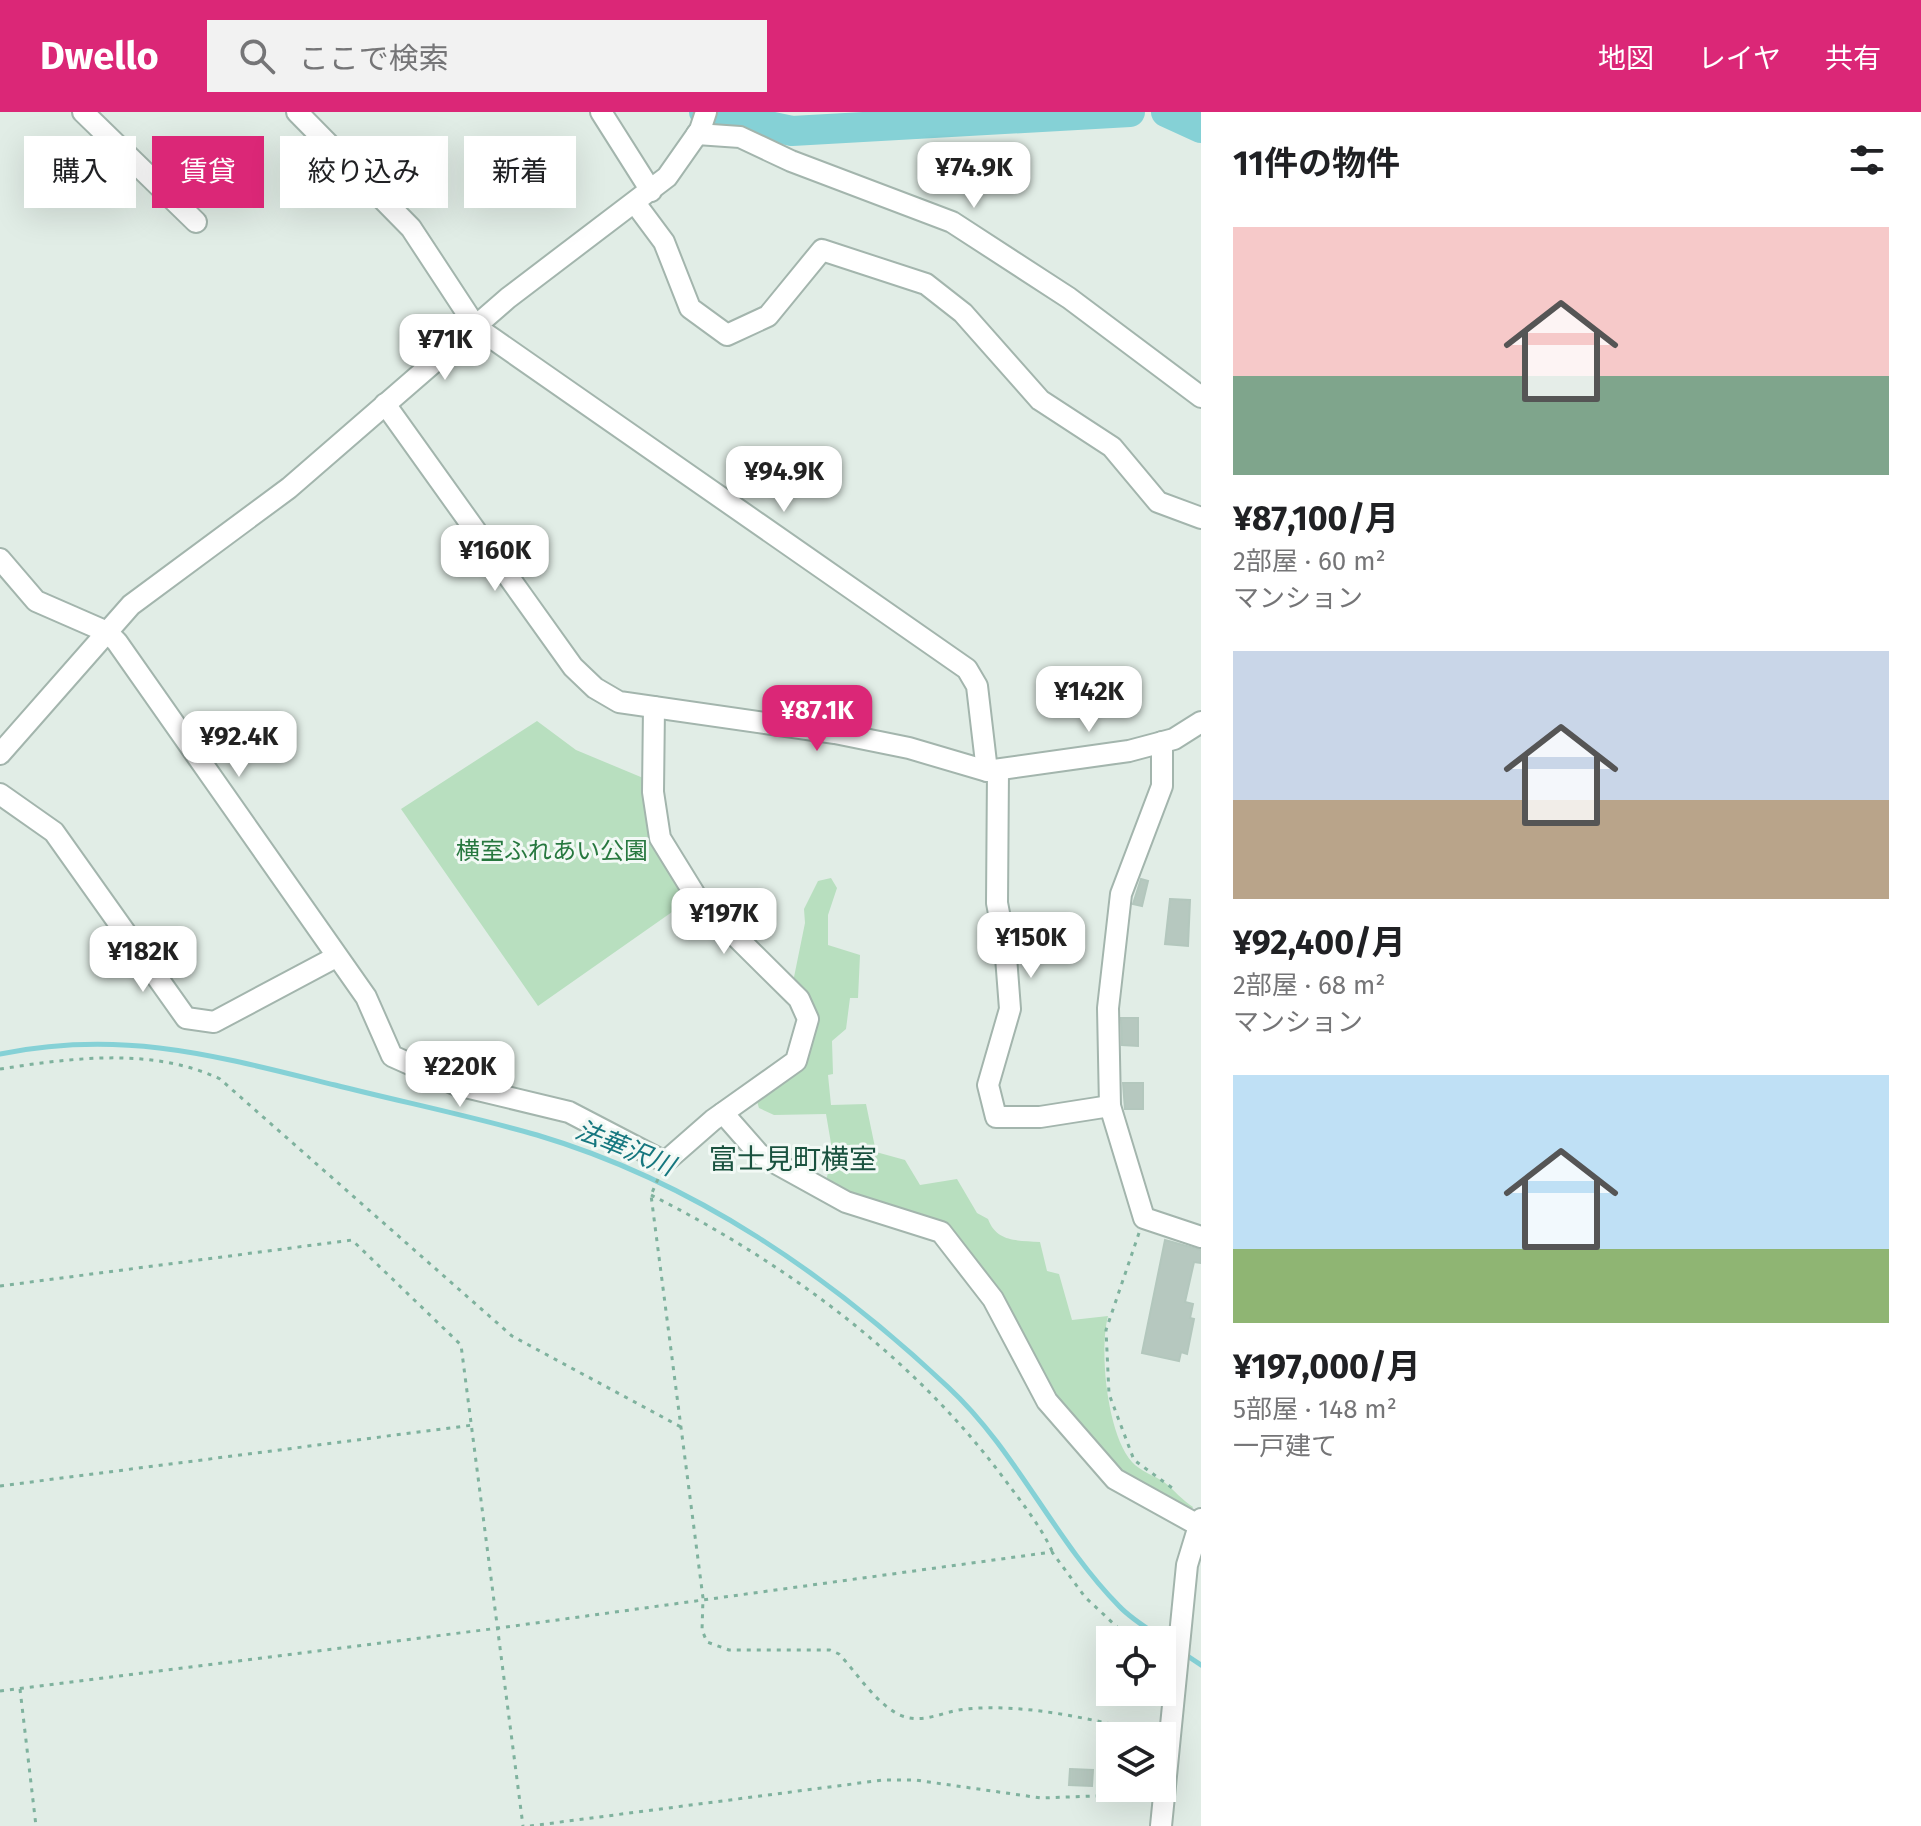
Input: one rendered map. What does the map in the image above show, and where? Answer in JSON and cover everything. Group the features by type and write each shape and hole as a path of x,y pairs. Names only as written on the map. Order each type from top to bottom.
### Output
{"street":[{"path":"83,112 196,222"},
{"path":"297,112 411,228 476,327 967,669 977,686 992,770 997,903 1005,944 1010,1009 988,1085 996,1117 1040,1117 1110,1106"},
{"path":"601,112 664,242 690,308 727,335 768,316 822,250 926,284 963,313 1040,400 1112,447 1158,502 1201,518"},
{"path":"0,754 142,595 289,488 476,327 667,177 701,125 740,137 791,161 952,222 1069,298 1201,397"},
{"path":"385,404 573,667 595,688 619,702 835,733 992,770 1129,751 1174,739 1201,722"},
{"path":"0,559 36,601 107,632 366,997 392,1056 457,1085 569,1112 665,1162 723,1113 796,1061 808,1019 799,999 697,898 660,838 653,792 654,707"},
{"path":"1162,742 1162,786 1121,894 1108,1008 1110,1106 1144,1218 1201,1237"},
{"path":"0,794 54,832 186,1018 214,1022 336,957"},
{"path":"723,1113 759,1154 846,1202 941,1232 993,1299 1047,1401 1115,1479 1200,1522 1173,1722"},
{"path":"1161,1826 1163,1802"}],"path":[{"path":"0,1069 136,1058 187,1067 220,1079 512,1336 681,1427"},
{"path":"665,1162 651,1195 703,1598 702,1630 713,1647 830,1650 839,1654 896,1714 912,1719 943,1716 960,1709 1002,1706 1096,1724"},
{"path":"651,1195 714,1227 804,1287 900,1363 982,1450 1043,1532 1052,1552 1085,1597 1116,1626"},
{"path":"1144,1218 1106,1330 1109,1394 1134,1460 1181,1496"},
{"path":"0,1286 352,1240 461,1345 523,1826"},
{"path":"0,1486 473,1425"},
{"path":"0,1691 499,1628 1052,1552"},
{"path":"20,1689 36,1826"},
{"path":"530,1826 883,1780 915,1780 1041,1798 1096,1796"}],"green space":[{"name":"横室ふれあい公園","path":"537,721 576,750 648,780 692,898 538,1006 401,809"},
{"path":"831,878 837,888 828,915 828,945 860,955 858,998 850,998 846,1029 832,1041 833,1074 828,1075 831,1105 866,1104 876,1152 905,1160 920,1185 957,1179 977,1213 988,1219 997,1232 1009,1239 1040,1242 1047,1271 1059,1274 1072,1320 1108,1316 1105,1370 1116,1432 1132,1462 1164,1482 1193,1507 1188,1516 1117,1477 1051,1397 944,1228 825,1184 833,1155 826,1114 774,1115 759,1108 755,1095 807,1045 793,982 805,923 804,909 818,881"}],"building":[{"path":"1141,879 1148,881 1142,906 1133,904"},
{"path":"1170,899 1190,900 1188,946 1165,944"},
{"path":"1121,1018 1138,1018 1138,1046 1122,1045"},
{"path":"1123,1083 1143,1083 1143,1109 1125,1109"},
{"path":"1165,1240 1201,1250 1201,1263 1194,1262 1185,1302 1193,1304 1190,1318 1194,1319 1187,1354 1181,1352 1179,1361 1142,1353"},
{"path":"1070,1769 1093,1770 1092,1786 1069,1785"}],"waterway":[{"path":"704,112 792,131 1130,112"},
{"path":"1166,112 1201,128"},
{"name":"法華沢川","path":"0,1054 45,1047 129,1045 250,1064 537,1135 595,1155 705,1206 808,1271 856,1307 948,1387 994,1439 1096,1580 1119,1606 1144,1626"},
{"name":"法華沢川","path":"1183,1653 1201,1665"}],"district":[{"name":"富士見町横室","path":"793,1159"}]}
